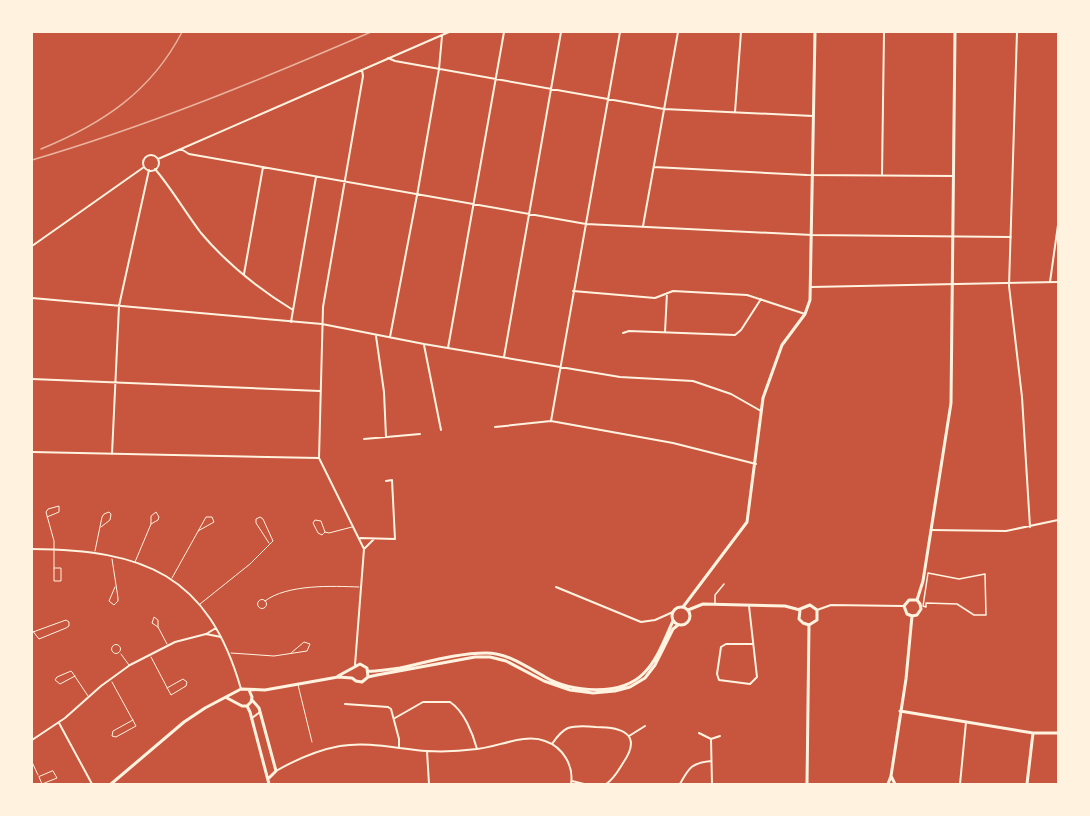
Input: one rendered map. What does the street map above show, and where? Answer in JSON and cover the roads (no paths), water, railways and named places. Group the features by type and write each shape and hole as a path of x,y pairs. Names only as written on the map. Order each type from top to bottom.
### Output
{"street":[{"path":"158,159 449,32"},
{"path":"448,348 504,32"},
{"path":"504,357 561,32"},
{"path":"551,422 620,32"},
{"path":"644,226 678,32"},
{"path":"735,112 741,32"},
{"path":"683,607 747,524 763,398 782,345 805,314 810,300 815,32"},
{"path":"882,175 884,32"},
{"path":"917,600 909,600 904,606 905,612 912,616 917,615 921,609 917,600 923,581 951,403 955,32"},
{"path":"1017,32 1010,282 1022,397 1030,527"},
{"path":"390,337 439,69 442,35"},
{"path":"388,58 664,109 814,116"},
{"path":"111,784 184,722 241,689 265,690 338,676 351,670 355,665 364,549 319,458 322,324 363,76 362,70"},
{"path":"181,149 189,154 586,224 812,235 1011,237"},
{"path":"144,167 144,160 147,156 152,155 158,159"},
{"path":"155,169 158,159"},
{"path":"144,167 149,170 155,169"},
{"path":"32,246 144,167"},
{"path":"244,275 263,167"},
{"path":"654,167 813,174 954,176"},
{"path":"155,169 202,233 244,275 268,295 293,310"},
{"path":"112,454 119,306 149,170"},
{"path":"291,322 316,177"},
{"path":"1050,282 1059,225"},
{"path":"811,287 1059,282"},
{"path":"573,291 655,298 673,291 747,295 805,314"},
{"path":"665,333 668,293"},
{"path":"32,298 322,324 561,368 636,379 671,378 693,381 731,394 761,411"},
{"path":"623,333 629,331 735,335 741,330 761,299"},
{"path":"376,335 384,392 386,437"},
{"path":"424,344 441,430"},
{"path":"32,379 320,391"},
{"path":"495,427 551,422 673,443 756,464"},
{"path":"364,439 420,434"},
{"path":"32,452 319,458"},
{"path":"359,538 395,539 392,480 386,481"},
{"path":"931,530 1006,531 1059,520"},
{"path":"364,549 377,538"},
{"path":"32,549 54,549 111,556 135,562 172,578 200,604 216,627 241,689"},
{"path":"928,573 930,573 959,579 986,574 986,615 974,615 957,604 926,603 926,607 923,606 928,573"},
{"path":"715,605 715,595 724,584"},
{"path":"556,587 641,622 655,620 677,608 683,607 688,610"},
{"path":"688,610 697,605 785,606 800,610"},
{"path":"809,625 803,623 799,618 800,610 810,605 817,610"},
{"path":"817,610 831,605 904,606"},
{"path":"749,606 757,677 756,680 750,684 719,680 717,674 721,647 726,644 753,644"},
{"path":"338,676 362,682 368,677 475,657 490,657 506,661 544,681 570,690 593,693 615,691 630,687 645,678 655,665 673,629 689,620 688,610"},
{"path":"809,625 817,620 817,610"},
{"path":"368,671 493,653 511,659 564,686 586,689 614,687 633,682 643,675 657,655 673,621 673,612"},
{"path":"888,784 891,776 912,616"},
{"path":"673,621 678,625"},
{"path":"807,784 809,625"},
{"path":"32,740 59,723 110,679 130,665 168,645 206,634 216,627"},
{"path":"206,634 221,637"},
{"path":"355,665 363,664 368,671 368,677"},
{"path":"351,670 352,678"},
{"path":"248,690 258,705 276,771"},
{"path":"247,706 252,697 265,690"},
{"path":"236,693 236,701"},
{"path":"226,698 247,706"},
{"path":"395,718 423,702 450,702 460,713 473,736 477,749"},
{"path":"345,704 388,706 395,718 399,739 398,748"},
{"path":"247,706 269,784"},
{"path":"252,718 260,711"},
{"path":"900,711 1033,733 1059,733"},
{"path":"960,784 966,722"},
{"path":"59,723 92,784"},
{"path":"552,744 562,732 574,726 616,728 629,736 631,747 629,755 614,778 606,784"},
{"path":"629,736 645,726"},
{"path":"699,733 711,739 720,736"},
{"path":"1027,784 1033,733"},
{"path":"258,741 262,743 267,738"},
{"path":"264,784 276,771 313,754 339,746 356,744 427,751 477,749 529,739 539,739 552,744 567,760 571,783 584,784"},
{"path":"711,739 712,784"},
{"path":"427,751 429,784"},
{"path":"680,784 689,768 694,764 711,760"},
{"path":"891,776 895,784"}],"lane":[{"path":"47,517 59,512 61,510 59,506 48,509 46,512 47,517 54,541 54,549 54,568 54,581 61,581 61,568 54,568"},
{"path":"95,553 101,527 104,514 109,512 110,520 101,527"},
{"path":"172,578 198,531 206,517 212,518 214,522 212,525 198,531"},
{"path":"200,604 250,564 273,541 260,517 256,519 256,523 269,543"},
{"path":"325,532 321,521 318,519 314,521 313,525 322,535 325,532 329,533 353,526"},
{"path":"135,562 151,524"},
{"path":"111,556 118,598 114,605 109,601 115,587"},
{"path":"265,601 270,597 290,591 320,586 361,587"},
{"path":"66,620 69,622 66,628 39,639 32,631 66,620"},
{"path":"158,627 168,645"},
{"path":"228,653 274,656 307,651 310,644 304,642 291,653"},
{"path":"120,652 130,665"},
{"path":"149,655 167,688 171,695 186,686 187,682 183,679 167,688"},
{"path":"75,676 60,684 56,680 57,677 69,671 72,672 75,676 88,697"},
{"path":"110,679 133,720 136,726 116,737 112,736 113,731 133,720"},
{"path":"298,683 312,742"},
{"path":"32,732 36,738"},
{"path":"32,762 42,784 57,778 53,771 39,777"}],"railway":[{"path":"41,149 84,129 123,104 155,72 170,53 182,32"},
{"path":"32,160 203,101 371,32"}]}
